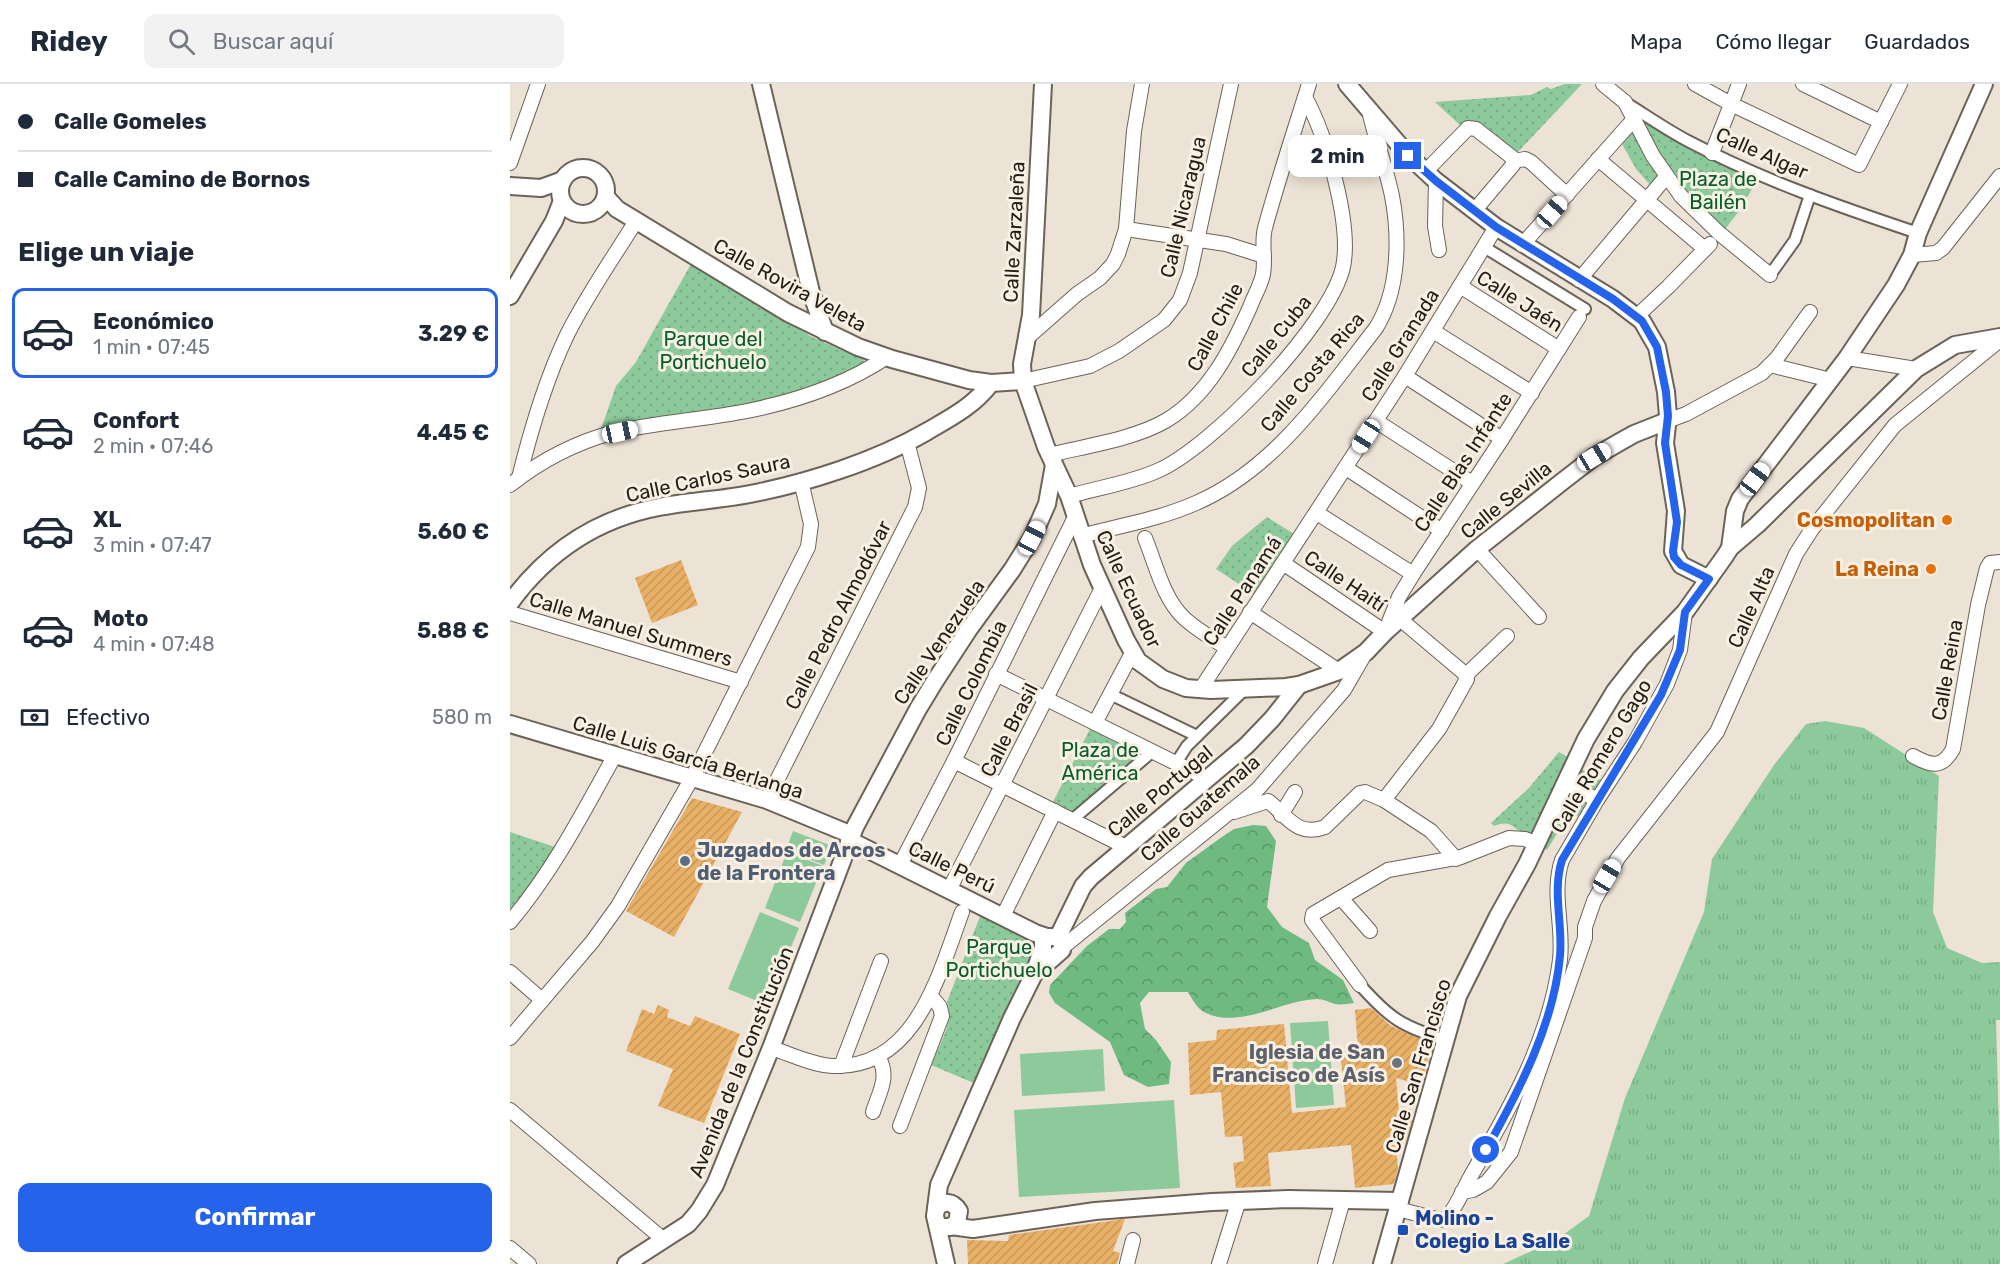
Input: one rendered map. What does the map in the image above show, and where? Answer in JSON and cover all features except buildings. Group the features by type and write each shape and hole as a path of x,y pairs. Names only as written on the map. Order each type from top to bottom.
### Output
{"street":[{"path":"510,163 538,84"},
{"path":"761,84 811,292 825,332"},
{"name":"Calle Zarzaleña","path":"1023,381 1022,364 1031,315 1043,84"},
{"path":"1027,338 1077,294 1107,272 1118,254 1126,229 1134,131 1142,84"},
{"name":"Calle Nicaragua","path":"1023,381 1104,361 1164,320 1180,300 1185,289 1231,84"},
{"path":"1347,84 1430,176 1522,245 1636,316 1652,337 1659,356 1666,392 1665,443 1676,512 1674,557 1685,568 1709,579"},
{"name":"Calle Algar","path":"1603,84 1625,102 1672,132 1712,153 1810,195 1918,233"},
{"path":"1695,84 1731,104 1858,165 1900,84"},
{"path":"1712,153 1739,84"},
{"path":"1803,84 1881,122"},
{"path":"1730,548 1735,511 1740,499 1847,358 1889,297 1912,255 1918,233 1984,84"},
{"name":"Calle Chile","path":"1052,460 1165,421 1191,403 1208,382 1240,329 1261,282 1264,256 1263,234 1307,90"},
{"name":"Calle Cuba","path":"1069,496 1156,472 1180,459 1247,403 1292,352 1327,305 1343,267 1344,225 1325,143 1307,90"},
{"path":"1625,102 1666,177 1692,208 1770,275 1795,240 1810,195"},
{"name":"Calle Costa Rica","path":"1081,536 1189,506 1230,483 1268,454 1295,429 1376,328 1386,310 1391,289 1395,262 1395,230 1392,197 1369,110"},
{"path":"1522,245 1634,119"},
{"path":"1438,250 1430,176 1468,128 1476,129 1514,161"},
{"path":"1514,161 1526,159 1531,162 1567,195"},
{"path":"1598,159 1705,249"},
{"path":"1474,211 1514,161"},
{"path":"510,296 565,204 560,186 567,174 580,168 595,171 605,182 608,204 584,214 565,204 541,188"},
{"path":"1912,255 1936,253 1943,248 2000,176"},
{"path":"1579,280 1666,177"},
{"path":"510,186 541,188 562,180"},
{"name":"Calle Rovira Veleta","path":"608,204 763,298 858,347 969,380 992,383 1023,381"},
{"path":"514,482 552,368 587,299 636,220"},
{"name":"Calle Granada","path":"1317,513 1405,376 1496,227"},
{"path":"1126,229 1226,244 1264,256"},
{"path":"1636,316 1669,286 1719,233"},
{"path":"1484,247 1582,313"},
{"name":"Calle Jaén","path":"1460,286 1559,349"},
{"path":"1667,421 1686,414 1752,379 1770,365 1810,312"},
{"name":"Calle Blas Infante","path":"1385,632 1399,597 1413,574 1582,313"},
{"path":"1433,330 1532,393"},
{"path":"1730,548 1753,529 1916,369 1955,345 2000,339"},
{"name":"Calle Alta","path":"1462,1192 1473,1190 1487,1182 1511,1152 1585,938 1594,901 1618,858 1717,732 1796,554 1812,529 1895,425 2000,339"},
{"path":"514,482 558,454 595,438 637,428 728,415 775,405 852,378 887,357"},
{"path":"1847,358 1916,369"},
{"path":"1770,365 1831,380"},
{"path":"1405,376 1502,439"},
{"name":"Calle Ecuador","path":"1023,381 1052,460 1069,496 1081,536 1102,588 1132,653 1145,668 1175,685 1200,690 1299,685 1339,671 1366,652 1385,632"},
{"name":"Calle Carlos Saura","path":"510,603 526,580 556,552 608,522 661,506 729,498 801,481 860,462 907,442 964,410 992,383"},
{"path":"1376,421 1472,483"},
{"name":"Calle Sevilla","path":"1385,632 1477,549 1594,457 1634,434 1667,421"},
{"name":"Calle Pedro Almodóvar","path":"767,800 915,507 919,488 907,442"},
{"name":"Calle Venezuela","path":"850,838 918,710 969,629 1032,538 1047,504 1052,460"},
{"path":"1346,468 1442,531"},
{"path":"510,1038 592,942 618,906 693,778 808,547 811,524 801,481"},
{"path":"1735,511 1742,525 1753,529"},
{"path":"1317,513 1413,574"},
{"name":"Calle Panamá","path":"1200,690 1317,513"},
{"name":"Calle Colombia","path":"900,865 1075,517"},
{"path":"1145,538 1165,591 1174,607 1192,625 1227,648"},
{"name":"Calle San Francisco","path":"1382,1264 1458,996 1498,916 1538,844 1574,764 1597,720 1615,691 1641,658 1685,612 1730,548"},
{"path":"1477,549 1539,617"},
{"name":"Calle Haití","path":"1283,562 1385,632"},
{"name":"Calle Reina","path":"1914,756 1925,763 1937,764 1947,757 1953,748 1977,605 1990,563 2000,562"},
{"name":"Calle Brasil","path":"949,890 1102,588"},
{"path":"1250,612 1339,671"},
{"name":"Calle Romero Gago","path":"1399,1205 1444,1219 1450,1214 1526,1076 1552,1002 1560,958 1557,891 1562,860 1635,742 1661,695 1680,650 1685,612"},
{"name":"Calle Manuel Summers","path":"510,613 741,682"},
{"path":"1400,619 1466,675"},
{"path":"1384,800 1439,729 1466,683 1466,675 1507,636"},
{"name":"Calle Guatemala","path":"1049,943 1228,813 1264,783 1344,690 1366,652"},
{"path":"1095,723 1132,653"},
{"path":"996,674 1208,779"},
{"name":"Calle Portugal","path":"947,1217 944,1175 1007,1029 1049,943 1087,881 1260,732 1299,685"},
{"path":"1176,763 1186,746 1246,689"},
{"path":"1110,694 1197,736"},
{"name":"Calle Luis García Berlanga","path":"510,724 767,800 850,838"},
{"path":"1072,820 1153,752"},
{"path":"510,922 542,881 569,838 615,755"},
{"path":"954,761 1126,847"},
{"path":"1566,783 1598,800"},
{"path":"1281,814 1295,792"},
{"path":"1228,813 1268,801 1296,825 1320,829 1325,827 1360,793 1365,792 1384,800 1431,831 1456,859"},
{"path":"1003,916 1055,811"},
{"name":"Calle Perú","path":"850,838 1003,916 1049,943"},
{"name":"Avenida de la Constitución","path":"626,1264 694,1218 715,1185 771,1048 850,838"},
{"path":"1445,1040 1410,1028 1387,1014 1360,985 1311,918 1313,914 1388,870 1456,859 1509,838 1524,838 1538,844"},
{"path":"1341,898 1370,931"},
{"path":"771,1048 818,1064 841,1065 878,1056 903,1038 931,996 962,912"},
{"path":"1560,926 1581,930 1586,927"},
{"path":"841,1065 881,961"},
{"path":"510,972 543,1000"},
{"path":"900,1126 942,1016 940,1006 931,996"},
{"path":"873,1112 885,1078 883,1065 878,1056"},
{"path":"510,1110 664,1240"},
{"path":"947,1217 964,1229 1133,1207 1239,1200 1342,1200 1399,1205"},
{"path":"1219,1264 1239,1200"},
{"path":"1325,1264 1342,1200"},
{"path":"944,1256 947,1217"},
{"path":"1127,1264 1133,1240"},
{"path":"510,1248 529,1264"}],"green space":[{"path":"1565,84 1582,84 1515,155 1470,120 1461,126 1435,102 1531,95 1547,87 1551,89"},
{"name":"Plaza de Bailén","path":"1642,117 1759,177 1739,211 1723,232 1669,175 1639,120"},
{"path":"1635,128 1662,176 1652,187 1636,169 1621,142"},
{"name":"Parque del Portichuelo","path":"691,264 812,337 864,360 864,365 860,369 782,398 600,432 616,386 636,362"},
{"path":"1267,517 1294,534 1254,594 1216,569 1232,546"},
{"path":"1825,721 1864,728 1939,776 1933,912 1947,948 1982,963 2000,962 2000,1020 1996,1020 2000,1264 1503,1264 1556,1240 1589,1216 1625,1098 1704,912 1712,859 1774,765 1806,724"},
{"name":"Plaza de América","path":"1090,729 1143,756 1076,813 1053,802"},
{"path":"1559,752 1573,760 1534,836 1524,834 1507,824 1494,826 1491,823 1528,789"},
{"path":"1576,766 1604,782 1597,793 1574,783"},
{"path":"1572,790 1590,802 1584,815 1579,817 1571,811 1547,850 1541,846 1564,796"},
{"path":"1253,825 1266,826 1276,841 1267,907 1282,927 1309,943 1315,960 1343,980 1354,1003 1337,1004 1317,999 1233,1018 1206,1013 1200,1009 1188,992 1149,992 1140,1003 1145,1029 1156,1040 1171,1062 1169,1084 1148,1087 1124,1075 1110,1042 1055,1003 1049,993 1050,985 1087,946 1109,929 1120,929 1126,922 1125,913 1156,889 1167,887 1186,863 1234,829"},
{"path":"793,831 832,846 824,865 786,850"},
{"path":"510,832 558,848 510,915"},
{"path":"787,852 823,866 800,922 765,908"},
{"name":"Parque Portichuelo","path":"982,911 1032,939 1036,944 1037,954 976,1084 931,1065 947,1026 949,1009 947,1002"},
{"path":"760,912 799,928 767,1005 728,989"},
{"path":"1328,1021 1334,1105 1296,1108 1290,1023"},
{"path":"1103,1049 1105,1091 1022,1096 1020,1054"},
{"path":"1174,1100 1180,1188 1019,1197 1014,1110"}],"place":[{"name":"Cosmopolitan","path":"1947,520"},
{"name":"La Reina","path":"1931,569"},
{"name":"Juzgados de Arcos de la Frontera","path":"685,861"},
{"name":"Iglesia de San Francisco de Asís","path":"1397,1063"},
{"name":"Molino - Colegio La Salle","path":"1403,1230"}],"route":[{"path":"1408,156 1436,181 1496,227 1613,299 1642,321 1657,347 1668,402 1665,443 1677,522 1673,546 1674,557 1685,568 1709,579 1685,612 1680,650 1661,695 1635,742 1562,860 1557,891 1560,958 1552,1002 1526,1076 1486,1150"}]}
